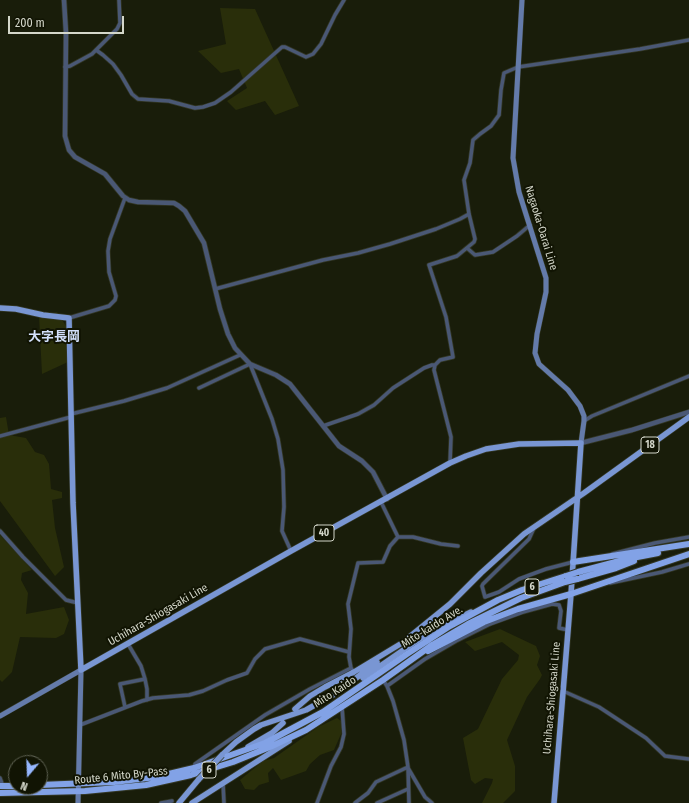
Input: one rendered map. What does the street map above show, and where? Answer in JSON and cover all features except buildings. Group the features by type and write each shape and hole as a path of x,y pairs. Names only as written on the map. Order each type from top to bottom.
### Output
{"highway":[{"path":"573,562 689,545"},
{"name":"6","path":"498,600 522,590 578,572 689,545"},
{"path":"407,662 484,622 518,609 571,594 689,554"},
{"name":"6","path":"407,662 451,633 498,608 565,582 616,568 644,556"},
{"name":"Mito-kaido Ave.","path":"304,727 439,633 498,600"},
{"name":"Mito-kaido Ave.","path":"304,727 342,707 407,662"},
{"name":"Route 6 Mito By-Pass","path":"48,785 135,780 156,777 194,768 232,756 304,727"},
{"name":"Route 6 Mito By-Pass","path":"0,793 79,791 146,785 192,775 252,755 304,727"}],"main road":[{"name":"Nagaoka-Oarai Line","path":"522,0 513,158 519,192 546,278 546,292 535,346 536,358 542,367 557,379 576,399 582,411 584,421 581,443"},
{"path":"0,308 16,309 43,315 69,318 73,503 80,670 78,803"},
{"name":"18","path":"577,498 689,417"},
{"path":"345,688 433,619 503,552 535,525 577,498 581,443"},
{"name":"Uchihara-Shiogasaki Line","path":"80,670 450,463 475,452 504,446 581,443"},
{"name":"Uchihara-Shiogasaki Line","path":"554,803 571,594 577,498"},
{"path":"179,803 222,755 236,742 254,729 306,710 356,682 433,631 498,600"},
{"path":"295,709 310,696 352,670 393,650"},
{"path":"0,716 80,670"},
{"path":"232,756 266,737 283,723"},
{"path":"192,803 304,727"}],"street":[{"path":"64,0 66,33 64,67 66,78 64,136 67,146 75,157 105,174 125,198 133,202 170,203 183,208 204,243 228,334 235,348 250,364 276,375 290,384 339,446 362,460 374,472 398,537"},
{"path":"64,67 83,60 96,50 119,26 119,0"},
{"path":"96,50 113,64 132,94 138,99 169,101 195,108 203,107 215,103 231,92 282,47 289,48 301,56 306,57 313,54 321,44 344,0"},
{"path":"323,426 358,414 374,405 386,393 424,368 435,365 440,360 454,357 446,317 429,265 457,256 474,242 475,239 469,214 464,180 470,164 472,145 476,138 491,126 498,118 504,73 518,67 640,49 689,40"},
{"path":"69,318 109,306 115,300 116,296 109,272 108,251 110,239 125,198"},
{"path":"215,289 390,244 436,229 469,214"},
{"path":"466,248 475,255 493,252 517,236 530,224"},
{"path":"0,436 167,388 240,355"},
{"path":"199,388 250,364"},
{"path":"250,364 272,418 278,439 283,470 284,506 282,530 292,551"},
{"path":"435,365 434,370 451,437 450,463"},
{"path":"584,421 592,416 689,376"},
{"path":"581,443 632,430 689,412"},
{"path":"680,414 683,418 683,422"},
{"path":"535,525 529,539 483,584 482,586 485,597 499,592 519,579 546,569 573,562"},
{"path":"0,531 22,557 66,600 78,603"},
{"path":"194,768 195,764 265,715 310,689 352,670 349,652 351,629 348,604 358,563 383,562 390,546 398,537 413,537 441,544 458,546"},
{"path":"606,558 614,553 632,548 689,537"},
{"path":"599,584 613,583 662,572 689,564"},
{"path":"387,686 425,659 456,641 490,624 523,612 552,604 559,604 561,611 560,628 568,630"},
{"path":"80,725 125,707 153,698 180,697 203,691 227,680 248,673 255,659 265,649 300,639 349,652"},
{"path":"128,644 141,666 147,689 147,700"},
{"path":"125,707 120,684 145,679"},
{"path":"383,680 387,686 398,717 404,740 408,767 409,803"},
{"path":"563,691 599,707 646,738 665,756 689,759"},
{"path":"317,803 331,766 341,747 344,734 342,707"},
{"path":"357,802 368,793 376,782 408,767"},
{"path":"408,767 425,796 432,803"},
{"path":"0,778 1,786"},
{"path":"223,782 224,803"},
{"path":"377,803 408,789"},
{"path":"162,803 172,802"}],"green space":[{"path":"220,8 255,9 299,106 275,115 265,101 236,110 227,101 247,88 239,69 221,73 198,51 226,44"},
{"path":"57,312 66,326 68,362 42,374 39,316"},
{"path":"6,417 9,435 26,438 35,452 44,455 49,464 51,489 62,492 62,498 52,500 55,528 64,567 55,576 0,501 0,418"},
{"path":"0,535 32,570 22,573 21,580 28,593 26,614 64,607 69,620 64,634 56,638 20,637 12,672 2,682 0,680"},
{"path":"500,629 536,646 540,656 537,665 542,675 527,697 507,740 515,766 515,791 503,803 482,803 493,779 485,778 475,784 471,780 463,738 478,729 502,679 518,660 519,655 502,642 475,651 465,642"},
{"path":"337,718 341,721 341,734 334,750 320,755 310,764 306,771 281,780 273,768 268,773 269,782 259,785 254,790 245,789 240,780 263,761 274,758 318,727"}],"district":[{"name":"大字長岡","path":"54,337"}]}
